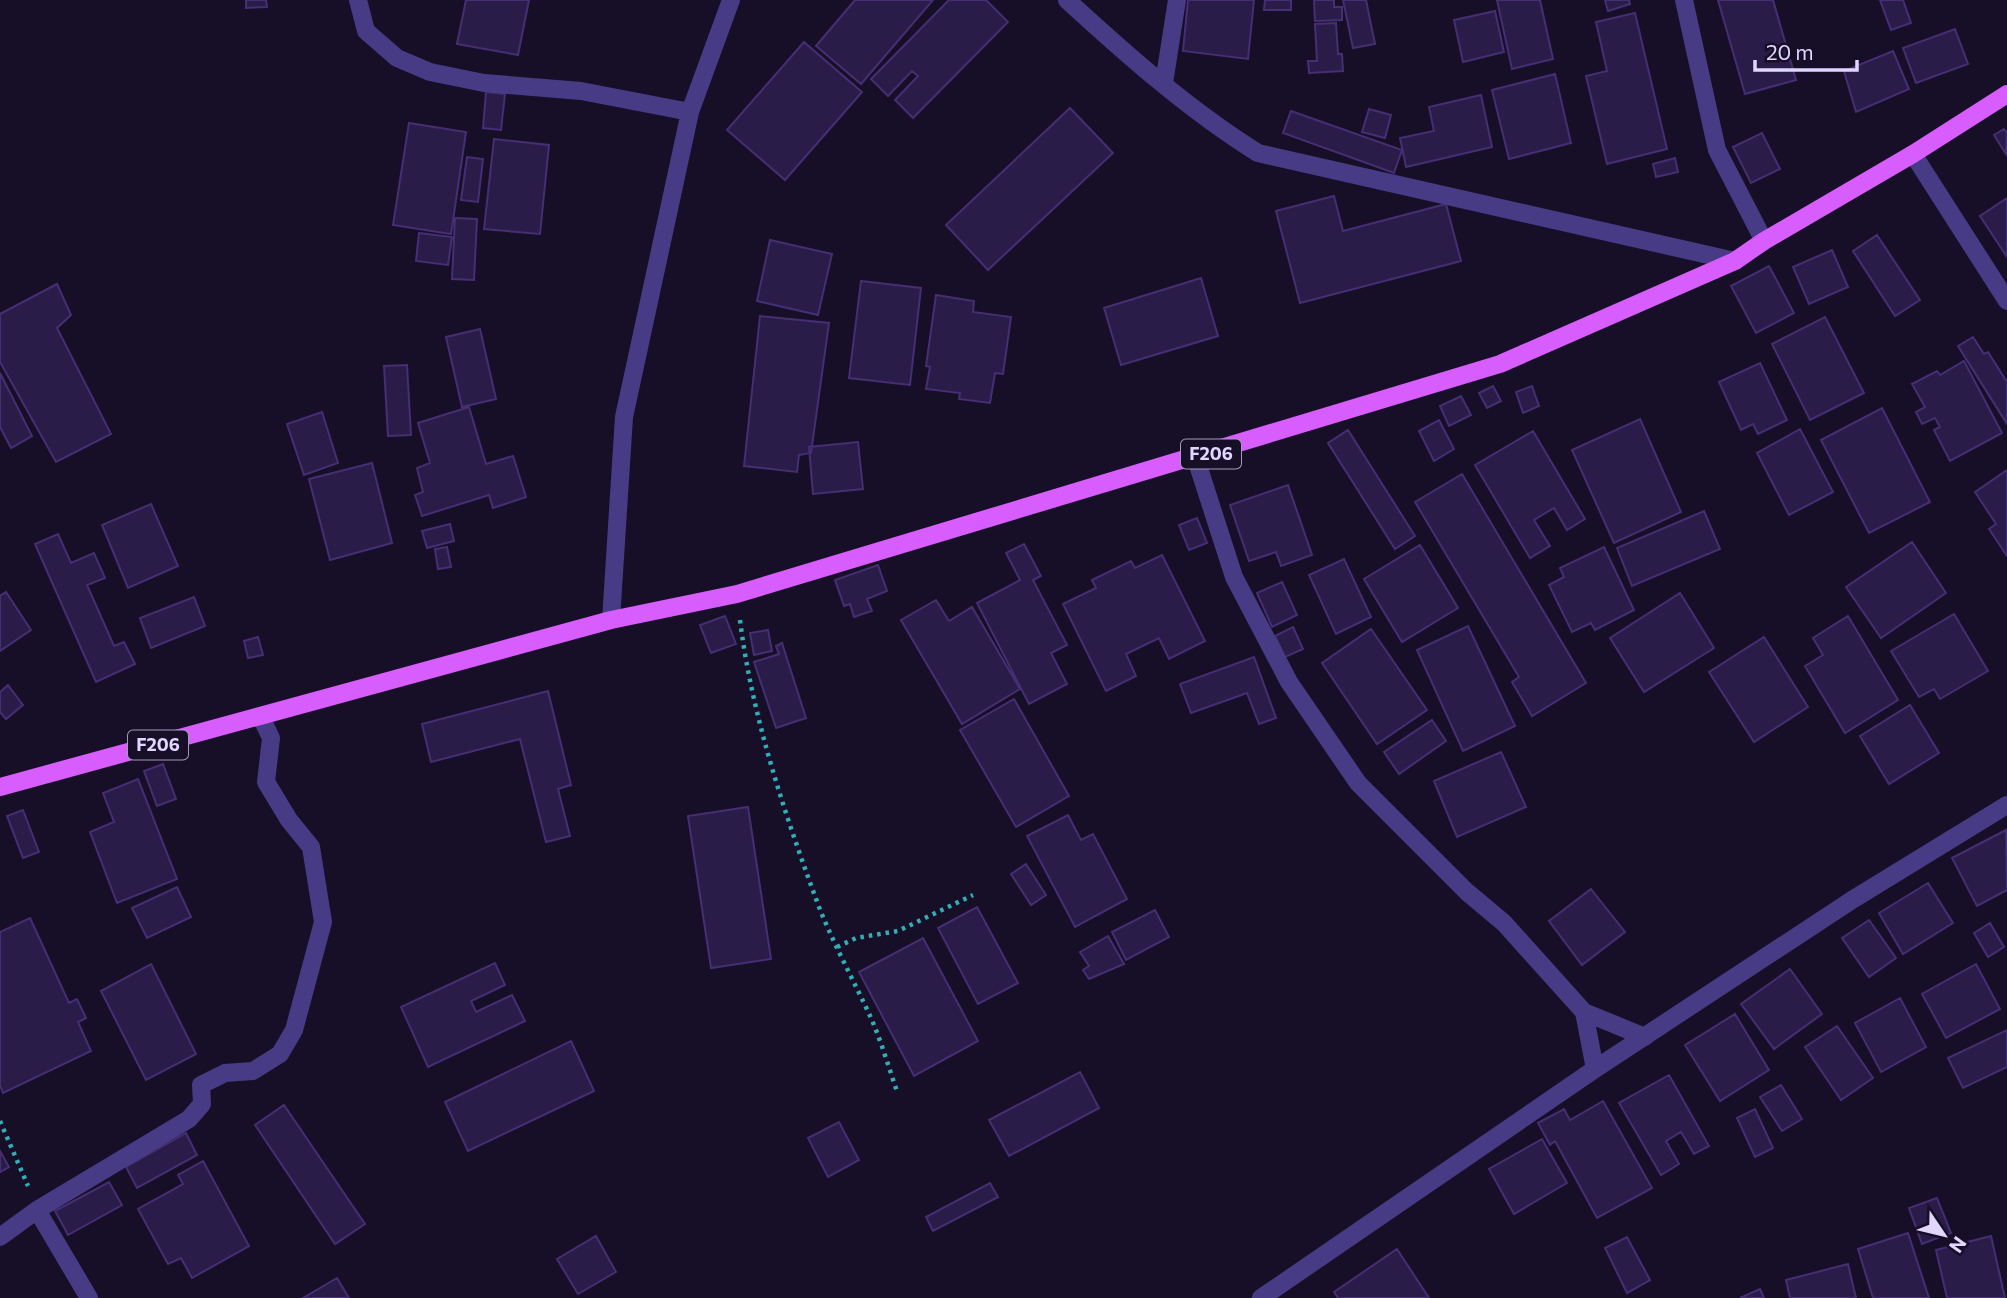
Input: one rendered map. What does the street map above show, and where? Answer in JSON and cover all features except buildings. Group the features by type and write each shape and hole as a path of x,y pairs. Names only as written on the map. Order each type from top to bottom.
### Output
{"main road":[{"name":"F206","path":"0,787 364,690 611,620 737,594 1196,458 1500,364 1735,261 2007,94"}],"street":[{"path":"358,0 366,31 397,58 430,72 484,83 581,91 690,112"},
{"path":"611,620 624,417 690,112 731,0"},
{"path":"1068,0 1212,124 1258,153 1735,261"},
{"path":"1164,83 1177,0"},
{"path":"1684,0 1717,150 1764,241"},
{"path":"1913,154 2007,301"},
{"path":"1196,458 1234,577 1289,682 1358,783 1467,892 1504,923 1584,1012 1645,1037"},
{"path":"0,1237 37,1209 189,1119 202,1104 201,1085 225,1073 253,1072 281,1054 294,1030 324,922 311,847 289,820 265,782 271,738 261,717"},
{"path":"1261,1298 1595,1069 1852,900 2007,805"},
{"path":"1584,1012 1595,1069"},
{"path":"37,1209 89,1298"}],"path":[{"path":"737,594 744,655 764,738 816,896 872,1020 898,1094"},
{"path":"837,947 856,939 898,931 973,895"},
{"path":"0,1121 17,1155 37,1209"}]}
